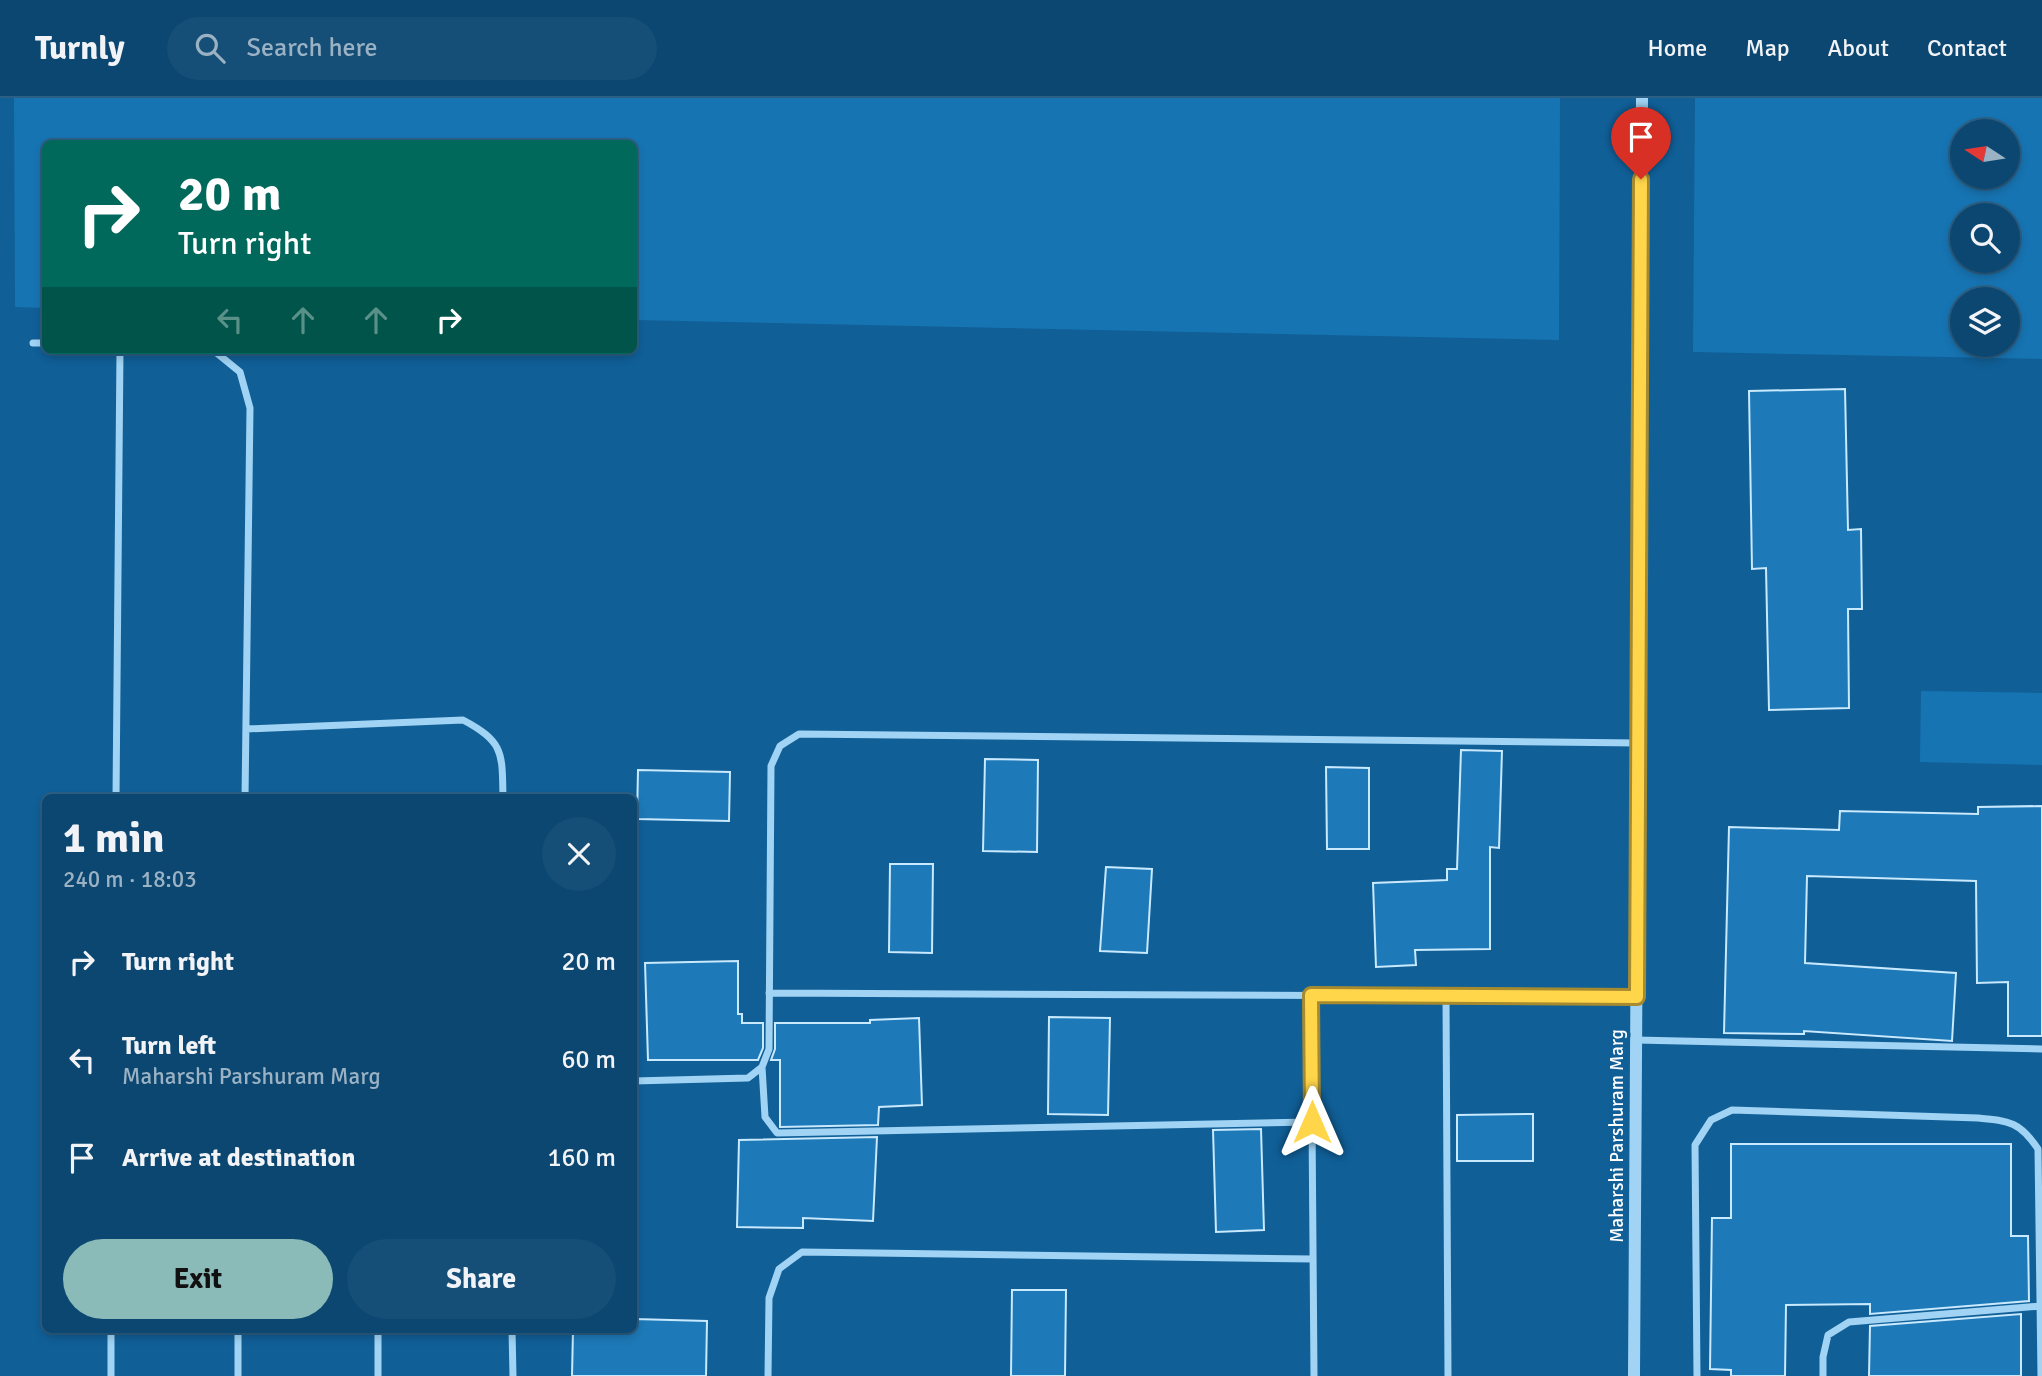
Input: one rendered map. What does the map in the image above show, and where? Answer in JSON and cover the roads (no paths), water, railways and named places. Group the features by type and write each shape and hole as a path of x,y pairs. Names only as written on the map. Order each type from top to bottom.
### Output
{"street":[{"name":"Maharshi Parshuram Marg","path":"1634,1376 1642,98"},
{"path":"33,343 42,343"},
{"path":"116,794 120,354"},
{"path":"218,354 240,372 250,408 245,794"},
{"path":"246,729 463,720 488,733 502,759 503,794"},
{"path":"1312,1122 777,1133 765,1117 762,1067 769,1049 771,766 780,746 799,734 1638,743"},
{"path":"769,993 1637,997"},
{"path":"1311,995 1314,1376"},
{"path":"1446,996 1448,1376"},
{"path":"1636,1040 2042,1049"},
{"path":"637,1080 748,1078 762,1067"},
{"path":"1696,1376 1695,1144 1711,1120 1732,1110 1978,1118 2008,1121 2025,1130 2038,1149 2041,1376"},
{"path":"768,1376 769,1298 779,1269 802,1252 1313,1259"},
{"path":"1823,1376 1823,1357 1828,1335 1849,1322 2041,1306"},
{"path":"111,1333 111,1376"},
{"path":"238,1333 238,1376"},
{"path":"378,1333 378,1376"},
{"path":"512,1333 513,1376"}]}
